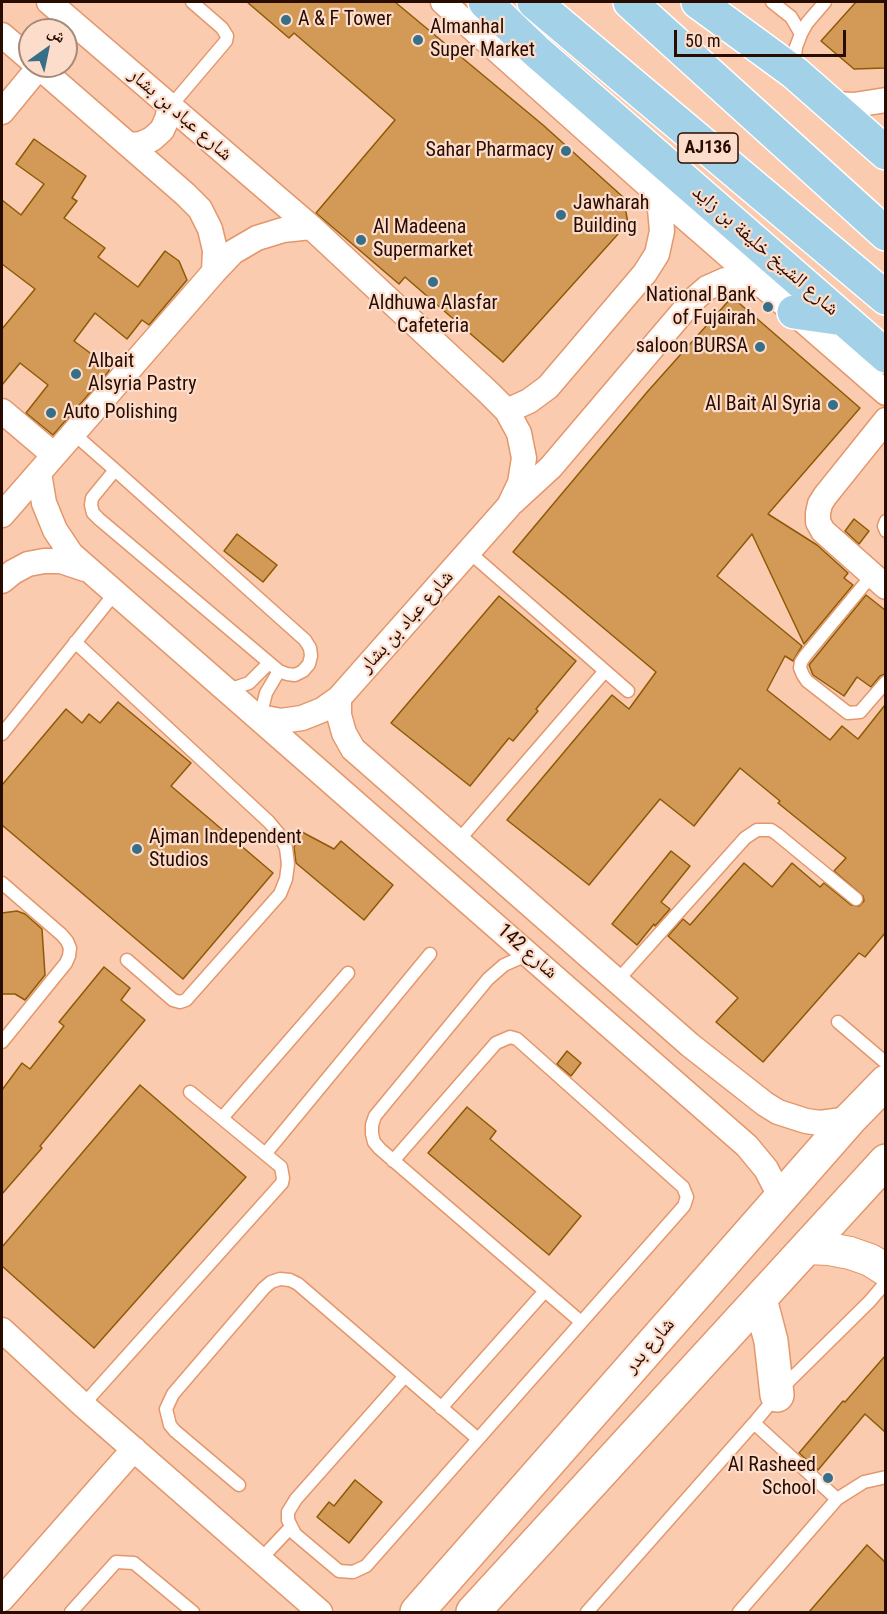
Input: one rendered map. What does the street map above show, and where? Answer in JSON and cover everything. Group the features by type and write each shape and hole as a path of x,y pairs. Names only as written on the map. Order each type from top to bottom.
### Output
{"main road":[{"name":"شارع الشيخ خليفة بن زايد","path":"485,2 536,51 885,356"},
{"name":"شارع الشيخ خليفة بن زايد","path":"534,2 884,297"},
{"name":"AJ136","path":"630,2 885,234"},
{"path":"698,2 795,73 885,153"},
{"path":"794,312 843,319"},
{"name":"شارع بدر","path":"417,1612 885,1082"},
{"path":"473,1612 807,1248 885,1170"},
{"path":"760,1299 771,1341 777,1395"}],"street":[{"name":"شارع عباد بن بشار","path":"50,2 310,227 507,411 519,433 524,458 520,483 509,506 339,698 322,710 302,718 281,721 260,717"},
{"path":"443,2 885,393"},
{"path":"714,2 740,31"},
{"path":"2,35 18,49"},
{"path":"2,112 26,78"},
{"path":"52,78 200,209 210,229 215,250 214,272"},
{"path":"831,104 854,105 885,100"},
{"path":"129,145 147,141 162,130 170,107"},
{"path":"507,411 529,401 548,387 645,273 657,254 662,231 660,209 651,188"},
{"path":"2,515 233,252 257,238 283,230 310,227"},
{"path":"509,506 551,467 692,301 706,288 725,280 744,280 763,286"},
{"path":"2,411 46,464 44,503 55,530 71,554 260,717"},
{"path":"879,581 823,531 818,522 818,513 825,496 885,420"},
{"path":"2,581 27,564 44,561 61,561 77,565 92,573"},
{"name":"شارع 142","path":"339,698 339,716 344,733 353,749 690,1045 778,1112 806,1122 820,1123 850,1119"},
{"name":"شارع 142","path":"260,717 668,1074 747,1146 766,1169 781,1198"},
{"path":"359,806 367,787 386,779"},
{"path":"668,1074 682,1070 687,1065 692,1052 690,1045"},
{"path":"807,1248 850,1253 870,1260 885,1270"},
{"path":"2,1330 83,1405 320,1612"},
{"path":"2,1599 134,1449"}],"lane":[{"path":"170,107 226,41 227,36 222,28 192,2"},
{"path":"772,2 791,17 801,34"},
{"path":"795,73 794,60 801,34 823,2"},
{"path":"73,433 115,470 305,640 310,648 311,656 309,664 303,671 295,675 287,674 274,667 93,513 92,498 115,470"},
{"path":"885,520 885,531"},
{"path":"469,552 628,691"},
{"path":"879,581 805,656 800,668 807,681 848,713 860,712 885,682"},
{"path":"2,734 115,593"},
{"path":"75,642 268,822 279,834 286,848 288,864 286,879 280,894 186,1000 180,1002 173,1000 127,960"},
{"path":"225,687 234,688 249,683 274,667"},
{"path":"260,717 274,667"},
{"path":"458,841 605,670"},
{"path":"617,981 745,838 757,830 771,830 777,834 856,899"},
{"path":"2,883 62,935 70,948 66,963 2,1042"},
{"path":"266,1153 430,954"},
{"path":"529,954 504,965 488,979 375,1116 372,1125 374,1142 393,1161 581,1322"},
{"path":"222,1118 348,973"},
{"path":"838,1022 885,1063"},
{"path":"393,1161 496,1043 505,1037 517,1039 683,1187 687,1197 684,1206 366,1566 360,1570 345,1572 332,1567 290,1528 288,1512 291,1505 405,1376"},
{"path":"83,1405 282,1184 283,1172 280,1167 190,1092"},
{"path":"239,1485 175,1431 170,1425 166,1409 173,1394 264,1288 280,1279 298,1284 478,1439"},
{"path":"587,1612 801,1368 870,1301 885,1282"},
{"path":"441,1408 545,1291"},
{"path":"754,1424 837,1498"},
{"path":"739,1612 837,1498 864,1482 885,1477"},
{"path":"261,1560 290,1528"},
{"path":"71,1612 117,1562 134,1563 193,1612"}],"building":[{"path":"247,2 395,2 543,125 623,197 628,223 503,362 405,277 399,284 316,213 395,120 294,33 289,38"},
{"path":"856,2 885,2 885,68 854,69 821,41"},
{"path":"34,139 86,176 72,198 77,201 64,218 105,248 98,257 138,287 165,251 179,261 187,280 149,325 142,320 127,339 95,313 74,341 109,367 109,371 53,435 26,413 48,385 20,363 2,385 2,329 35,289 2,264 2,200 21,215 44,184 16,164"},
{"path":"732,297 860,408 768,514 817,545 848,573 844,578 853,585 804,644 752,534 717,576 802,646 793,661 785,656 767,690 830,740 842,726 858,739 885,705 885,933 865,957 859,953 763,1062 716,1022 738,998 668,936 683,919 690,925 744,863 772,887 792,863 820,887 824,883 851,905 859,906 864,901 863,896 834,871 846,858 778,803 780,801 740,768 694,826 660,799 589,885 507,820 612,695 629,709 656,672 513,552 648,391"},
{"path":"854,519 869,531 859,544 845,531"},
{"path":"237,534 277,565 263,582 224,551"},
{"path":"866,595 885,610 885,674 880,676 871,687 857,677 844,696 813,675 809,665"},
{"path":"499,596 576,661 513,741 509,738 470,786 391,723"},
{"name":"Ajman Independent Studios","path":"118,702 191,763 171,786 273,873 183,979 2,825 2,785 66,709 82,723 89,714 100,723"},
{"path":"302,832 334,849 341,841 393,885 364,920 296,863 294,847"},
{"path":"671,851 690,866 661,902 670,909 637,945 612,924"},
{"path":"17,911 25,914 42,929 45,975 25,1000 15,994 2,994 2,913"},
{"path":"104,967 130,988 121,1000 145,1020 2,1194 2,1090 22,1063 30,1069 64,1026 59,1022"},
{"path":"567,1051 581,1063 571,1076 557,1064"},
{"path":"140,1085 246,1177 94,1348 2,1266 2,1247"},
{"path":"467,1107 496,1131 490,1139 581,1216 549,1255 428,1153"},
{"path":"885,1356 885,1432 865,1414 818,1470 799,1453"},
{"path":"355,1480 382,1502 349,1543 317,1517 329,1502 334,1506"},
{"path":"867,1545 885,1562 885,1612 809,1612"}],"place":[{"name":"A & F Tower","path":"286,20"},
{"name":"Almanhal Super Market","path":"418,40"},
{"name":"Sahar Pharmacy","path":"566,151"},
{"name":"Jawharah Building","path":"561,215"},
{"name":"Al Madeena Supermarket","path":"361,240"},
{"name":"Aldhuwa Alasfar Cafeteria","path":"433,282"},
{"name":"National Bank of Fujairah","path":"768,307"},
{"name":"saloon BURSA","path":"760,347"},
{"name":"Albait Alsyria Pastry","path":"76,374"},
{"name":"Al Bait Al Syria","path":"833,405"},
{"name":"Auto Polishing","path":"51,413"},
{"name":"Ajman Independent Studios","path":"137,849"},
{"name":"Al Rasheed School","path":"828,1478"}]}
